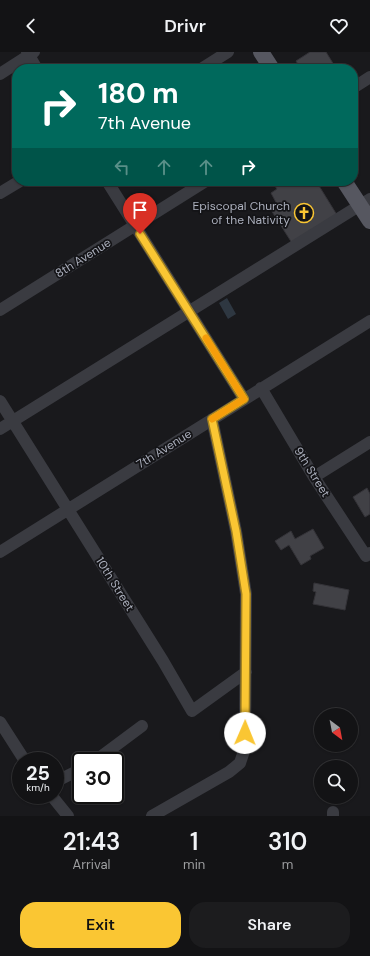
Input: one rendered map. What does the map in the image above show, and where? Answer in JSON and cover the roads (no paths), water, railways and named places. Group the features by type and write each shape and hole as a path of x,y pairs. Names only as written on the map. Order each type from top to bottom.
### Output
{"main road":[{"path":"261,52 269,64"},
{"path":"349,186 365,202 370,221"}],"street":[{"path":"209,64 228,52"},
{"path":"14,64 30,53 35,64"},
{"path":"0,74 12,66"},
{"path":"358,85 370,77"},
{"path":"0,193 12,186"},
{"path":"110,186 244,399"},
{"name":"8th Avenue","path":"0,310 198,186"},
{"path":"0,429 365,202"},
{"name":"7th Avenue","path":"0,552 261,388 370,322"},
{"name":"9th Street","path":"261,388 314,477 368,554"},
{"name":"10th Street","path":"0,401 163,661 192,711 246,672"},
{"path":"152,816 229,772 240,763 245,748 246,594 236,531 212,419"},
{"path":"314,477 370,442"},
{"path":"0,722 19,752"},
{"path":"107,752 142,726"},
{"path":"58,804 68,816"}],"place":[{"name":"Episcopal Church of the Nativity","path":"304,213"}]}
